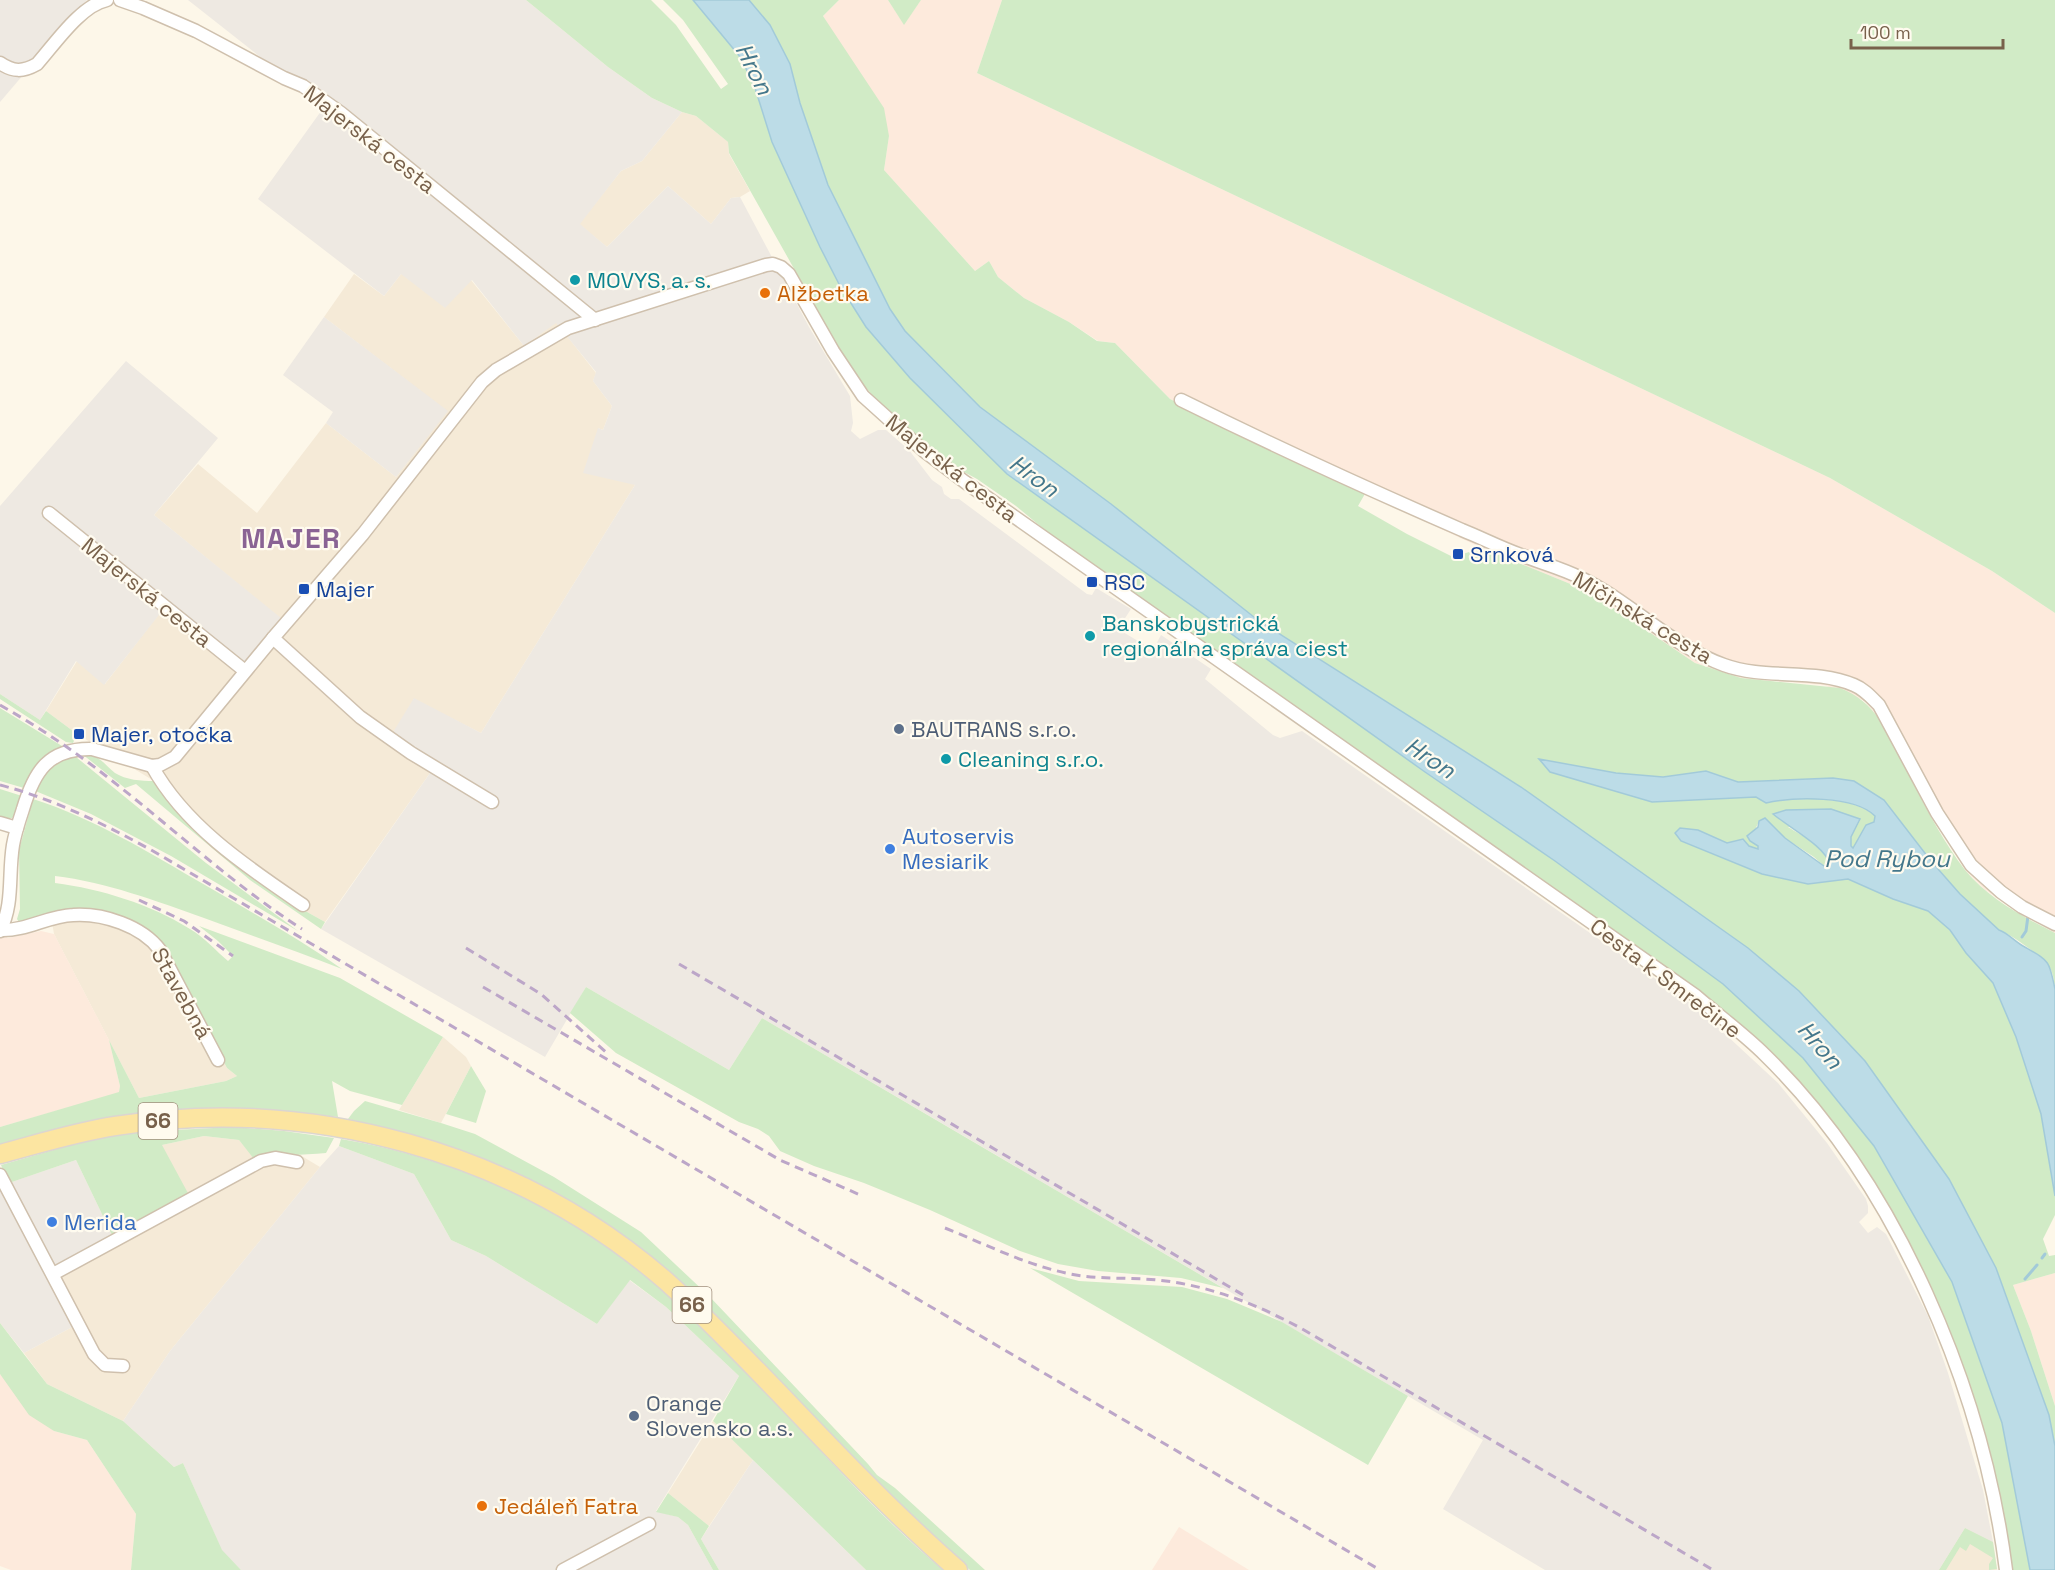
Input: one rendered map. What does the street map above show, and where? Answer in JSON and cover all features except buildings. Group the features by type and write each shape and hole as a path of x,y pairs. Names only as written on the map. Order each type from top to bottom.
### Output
{"main road":[{"name":"66","path":"4,1153 84,1132 143,1123 228,1118 311,1123 364,1131 430,1150 511,1181 571,1213 624,1248 668,1283 717,1329 879,1497 958,1570"}],"street":[{"path":"0,63 12,70 28,69 37,64 81,15 91,6 107,0"},
{"name":"Majerská cesta","path":"120,0 196,31 303,86 595,320"},
{"name":"Majerská cesta","path":"152,766 160,765 175,756 363,534 482,382 496,370 560,332 766,265 773,264 781,267 794,281 853,383 886,418 960,478 1151,613"},
{"name":"Mičinská cesta","path":"1181,400 1394,500 1520,555 1579,577 1715,662 1748,670 1831,679 1856,685 1869,694 1887,718 1937,813 1971,865 2022,907 2055,924"},
{"name":"Majerská cesta","path":"49,513 245,671"},
{"name":"Cesta k Smrečine","path":"1151,613 1696,996 1765,1055 1787,1079 1851,1159 1913,1264 1968,1399 1995,1504 2006,1570"},
{"path":"273,638 338,698 375,728 492,802"},
{"name":"Stavebná","path":"152,766 92,749 72,750 54,757 39,769 30,786 17,828 13,846 10,901 0,931 15,931 72,915 93,916 138,930 152,940 160,950 218,1060"},
{"path":"152,766 164,788 198,824 241,861 303,905"},
{"path":"0,823 17,828"},
{"path":"52,1274 261,1161 275,1158 297,1162"},
{"path":"0,1174 99,1361 105,1365 123,1366"},
{"path":"563,1570 648,1524"}],"shaded area":[{"path":"0,0 87,0 0,102"},
{"path":"188,0 526,0 608,67 652,98 682,112 642,161 621,171 580,224 607,247 668,186 711,224 731,198 740,197 809,327 850,396 853,423 851,431 860,439 878,430 886,430 909,450 932,480 942,487 944,494 951,499 959,499 1087,594 1092,595 1096,588 1131,609 1118,629 1153,650 1161,635 1211,669 1205,679 1273,735 1280,738 1302,731 1697,1008 1778,1083 1827,1143 1866,1199 1868,1213 1859,1222 1868,1233 1877,1227 1886,1234 1928,1316 1948,1373 1983,1490 1993,1542 1965,1528 1939,1570 1545,1570 1443,1509 1483,1440 762,1018 729,1070 586,987 545,1057 321,929 430,773 387,742 414,698 481,733 635,485 583,473 598,428 603,430 612,406 593,381 596,372 556,323 524,346 472,280 445,308 401,274 384,296 258,199 324,107"},
{"path":"839,0 888,0 904,24 921,0 1002,0 977,73 1830,478 1992,571 2055,613 2055,933 2014,910 1984,889 1965,870 1921,798 1886,728 1865,701 1824,685 1741,678 1695,663 1590,592 1482,548 1285,456 1170,399 1115,343 1098,341 1069,322 1024,298 998,277 989,261 975,271 884,170 889,136 823,16"},
{"path":"682,112 696,116 728,142 729,154 750,191 740,197 731,198 711,224 668,186 607,247 579,224 621,171 642,161"},
{"path":"354,274 384,296 401,274 471,280 524,346 556,322 596,373 593,381 612,406 603,430 598,428 635,485 481,733 413,699 430,773 325,922 291,903 227,856 154,781 77,734 46,711 77,661 105,684 162,610 281,619 154,515 198,464 257,513 326,423 396,477 447,411 324,317"},
{"path":"324,317 448,411 396,477 326,423 333,412 283,375"},
{"path":"126,361 218,438 154,515 281,618 239,672 162,611 104,685 76,661 40,720 0,694 0,506"},
{"path":"51,916 140,926 160,939 227,1068 237,1076 226,1081 139,1098 54,934"},
{"path":"41,931 54,934 109,1040 120,1086 119,1093 0,1127 0,933 8,938"},
{"path":"443,1037 466,1057 471,1066 441,1123 399,1110"},
{"path":"204,1136 239,1140 255,1159 277,1155 300,1155 320,1167 170,1351 123,1421 47,1384 24,1353 76,1325 49,1272 162,1145"},
{"path":"339,1146 414,1174 451,1240 486,1256 597,1324 629,1280 666,1307 739,1376 656,1511 678,1517 688,1525 713,1570 241,1570 222,1551 183,1463 174,1467 123,1421 170,1351"},
{"path":"76,1160 113,1237 49,1272 76,1325 24,1353 0,1323 0,1186"},
{"path":"2055,1273 2055,1406 2031,1331 2013,1285"},
{"path":"0,1374 54,1431 87,1440 136,1514 131,1570 11,1570 0,1566"},
{"path":"713,1421 753,1460 709,1526 668,1493"},
{"path":"753,1460 866,1570 719,1570 701,1539"},
{"path":"1179,1527 1249,1570 1152,1570"},
{"path":"1965,1528 1993,1542 1997,1570 1939,1570"}],"green space":[{"path":"526,0 651,0 676,25 721,89 728,84 683,20 663,0 693,0 741,58 755,88 772,142 820,247 840,286 866,327 910,378 1007,474 1425,772 1555,861 1723,984 1803,1058 1874,1146 1952,1282 2002,1423 2030,1570 2011,1570 1996,1483 1973,1397 1942,1314 1923,1273 1870,1174 1822,1111 1768,1051 1057,540 1016,506 977,479 942,460 884,409 851,370 729,153 728,142 696,116 652,98 608,67"},
{"path":"749,0 839,0 823,16 884,108 889,136 884,170 975,271 989,261 998,277 1024,298 1069,322 1097,341 1115,343 1170,399 1285,456 1366,492 1358,506 1453,557 1482,548 1590,592 1695,663 1741,678 1840,688 1866,704 1876,715 1885,727 1937,828 1965,870 1995,898 2055,933 2055,989 2048,965 2036,954 1999,930 1960,894 1931,861 1833,778 1738,782 1706,771 1663,777 1616,773 1540,760 1756,797 1766,803 1807,799 1838,801 1853,804 1875,816 1874,822 1866,826 1853,848 1851,837 1860,820 1788,827 1824,852 1830,865 1824,866 1785,838 1765,818 1759,821 1750,841 1758,846 1758,850 1727,843 1698,830 1681,841 1762,874 1808,884 1848,879 1893,899 1928,911 1950,930 1966,953 1993,983 2016,1037 2041,1113 2055,1196 2055,1215 2043,1239 2049,1256 2055,1255 2055,1273 2013,1285 2031,1331 2055,1406 2055,1446 2049,1415 1996,1268 1949,1179 1865,1061 1799,991 1748,948 1521,787 1259,621 1111,504 980,407 905,331 890,309 828,185 789,64 770,25"},
{"path":"888,0 921,0 904,25"},
{"path":"1002,0 2055,0 2055,613 1992,571 1830,478 977,73"},
{"path":"0,694 40,720 46,711 77,734 73,743 66,742 0,699"},
{"path":"0,708 62,746 38,763 24,788 0,781"},
{"path":"82,754 97,757 115,773 124,777 154,781 227,856 291,903 325,922 321,929 250,880 136,784 125,788"},
{"path":"76,757 206,863 298,931 171,856 91,814 33,790 56,764"},
{"path":"0,789 22,796 16,814 12,818 0,818"},
{"path":"33,799 99,826 142,849 274,926 342,969 131,893 55,876 55,883 90,889 158,912 195,932 228,961 233,956 199,926 340,978 443,1037 402,1105 350,1091 332,1081 338,1117 250,1109 183,1110 120,1118 0,1145 0,1127 119,1092 120,1086 109,1040 139,1098 226,1081 237,1076 227,1068 159,939 140,926 97,914 20,924 17,919 20,909 19,850"},
{"path":"586,987 729,1070 762,1018 1223,1288 1181,1278 1098,1271 1058,1264 1020,1251 930,1210 780,1151 769,1136 758,1129 739,1122 616,1053 570,1013"},
{"path":"471,1066 486,1091 476,1123 446,1114"},
{"path":"365,1101 475,1134 554,1177 641,1232 709,1296 877,1475 895,1488 985,1570 970,1570 916,1522 864,1471 711,1310 654,1259 583,1210 509,1171 431,1142 348,1119"},
{"path":"234,1127 334,1138 326,1153 254,1159 239,1140 204,1136 162,1145 189,1195 113,1237 76,1160 9,1183 1,1165 88,1140 134,1132"},
{"path":"341,1139 429,1160 472,1175 553,1213 629,1263 700,1325 871,1503 943,1570 866,1570 713,1421 739,1376 666,1307 630,1280 597,1324 486,1256 451,1240 414,1174 339,1146"},
{"path":"1030,1268 1079,1281 1182,1287 1227,1299 1282,1322 1408,1396 1368,1465"},
{"path":"0,1323 47,1384 123,1421 174,1467 183,1463 222,1550 241,1570 131,1570 136,1514 87,1440 54,1431 29,1415 0,1374"},
{"path":"668,1493 709,1526 701,1539 719,1570 713,1570 688,1525 678,1517 656,1512"},
{"path":"1965,1528 1993,1542 1997,1569 1989,1570 1989,1564 1993,1558 1970,1544 1966,1551 1960,1547 1946,1570 1939,1570"}],"water":[{"name":"Hron","path":"693,0 749,0 770,25 790,64 800,103 828,185 890,309 905,331 980,407 1111,504 1259,621 1521,787 1748,948 1799,991 1865,1061 1949,1179 1996,1268 2049,1415 2055,1446 2055,1570 2030,1570 2002,1423 1952,1282 1874,1146 1803,1058 1723,984 1555,861 1425,772 1007,474 910,378 866,327 840,286 820,247 772,142 755,88 741,58"},
{"name":"Pod Rybou","path":"1539,759 1616,773 1663,777 1706,771 1738,782 1833,778 1854,781 1884,800 1931,861 1960,894 1999,930 2043,958 2049,966 2055,989 2055,1196 2041,1114 2016,1037 1993,983 1966,953 1950,930 1928,911 1893,899 1848,879 1808,884 1762,874 1681,841 1675,833 1680,828 1698,830 1727,843 1743,839 1749,846 1758,849 1758,846 1747,836 1758,827 1759,821 1765,818 1785,838 1824,866 1830,865 1822,851 1773,814 1786,810 1831,809 1860,819 1851,837 1853,848 1866,825 1874,822 1875,816 1853,804 1823,799 1766,803 1756,797 1652,802 1550,772"}],"waterway":[{"path":"2022,937 2026,931 2028,916"},
{"path":"2042,1258 2045,1254"},
{"path":"2025,1279 2037,1265"}],"railway":[{"path":"0,705 28,721 93,766 251,893 302,929"},
{"path":"0,785 40,797 78,813 153,851 1380,1570"},
{"path":"139,900 184,921 233,956"},
{"path":"466,948 541,994 608,1054"},
{"path":"679,964 1245,1296"},
{"path":"483,987 780,1160 858,1194"},
{"path":"945,1228 1050,1269 1089,1277 1146,1279 1196,1286 1269,1312 1304,1330 1713,1570"}],"place":[{"name":"MOVYS, a. s.","path":"575,280"},
{"name":"Alžbetka","path":"765,293"},
{"name":"Srnková","path":"1458,554"},
{"name":"RSC","path":"1092,582"},
{"name":"Majer","path":"304,589"},
{"name":"Banskobystrická regionálna správa ciest","path":"1090,636"},
{"name":"BAUTRANS s.r.o.","path":"899,729"},
{"name":"Majer, otočka","path":"79,734"},
{"name":"Cleaning s.r.o.","path":"946,759"},
{"name":"Autoservis Mesiarik","path":"890,849"},
{"name":"Merida","path":"52,1222"},
{"name":"Orange Slovensko a.s.","path":"634,1416"},
{"name":"Jedáleň Fatra","path":"482,1506"}],"district":[{"name":"MAJER","path":"291,538"}]}
